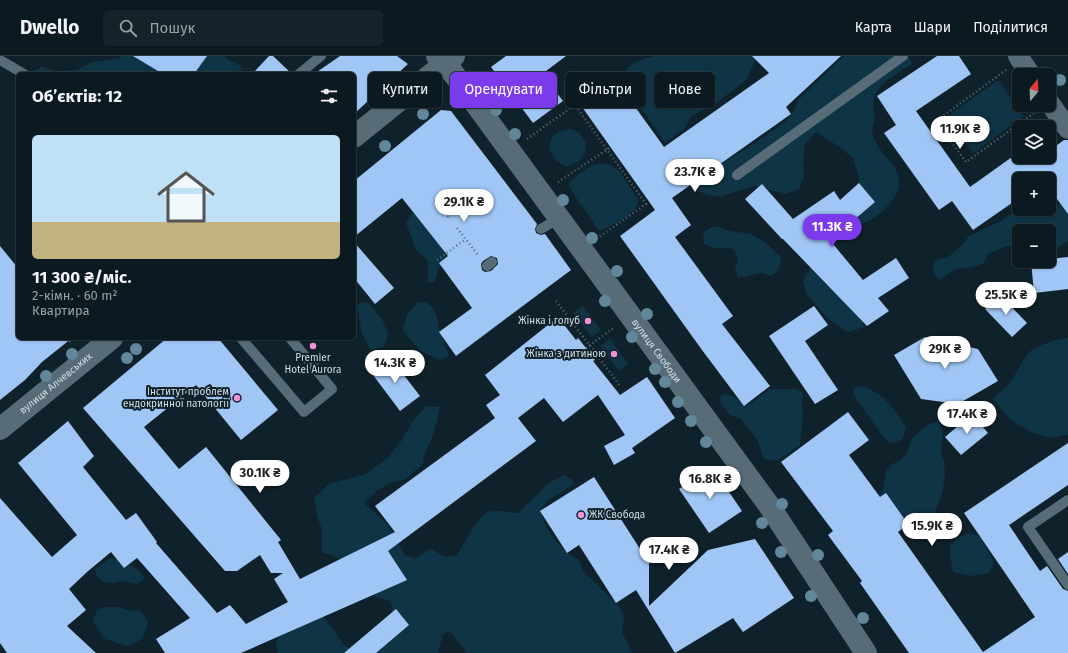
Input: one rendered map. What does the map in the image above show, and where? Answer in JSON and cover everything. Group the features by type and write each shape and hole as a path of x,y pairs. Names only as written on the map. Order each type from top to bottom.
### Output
{"main road":[{"path":"356,135 445,58"},
{"name":"вулиця Свободи","path":"445,58 550,223 768,504 866,653"},
{"name":"вулиця Алчевських","path":"0,429 110,340"}],"street":[{"path":"1048,112 1068,129"}],"lane":[{"path":"301,72 321,56"},
{"path":"737,175 903,56"},
{"path":"0,60 21,72"},
{"path":"243,340 304,412 332,389 292,340"},
{"path":"1068,500 1028,527 1068,585"}],"path":[{"path":"1012,63 936,121 966,162 1035,112"},
{"path":"523,142 575,106 646,204 596,240"},
{"path":"555,185 611,147"},
{"path":"445,213 450,219"},
{"path":"458,228 466,239 490,264"},
{"path":"437,260 466,239"},
{"path":"556,301 621,387"},
{"path":"586,348 618,325"},
{"path":"69,340 74,346"}],"shaded area":[{"path":"122,56 225,56 227,59 240,65 242,72 33,71 41,67 57,71 77,70 92,62 120,58"},
{"path":"655,56 757,56 749,75 744,82 715,104 715,72 654,72 654,108 708,108 691,116 685,128 665,143 641,108 646,108 646,72 626,72 628,67 632,64"},
{"path":"844,56 908,56 912,64 884,83 876,93 873,101 875,122 872,132 880,150 890,161 898,174 899,180 899,188 896,196 882,212 864,223 855,226 848,226 845,220 857,191 859,178 853,158 816,132 805,144 803,160 804,177 799,189 786,194 754,186 719,197 707,195 698,191 701,178 786,121 795,109 799,99"},
{"path":"998,80 1012,99 1012,112 1021,112 1024,116 1018,120 1012,120 1012,125 973,153 947,117"},
{"path":"571,129 578,132 586,142 586,148 582,158 576,163 567,167 557,161 549,149 551,140 555,134"},
{"path":"601,164 611,165 620,172 638,201 635,210 631,214 599,231 569,187 569,182 590,166"},
{"path":"1068,202 1068,241 1056,249 1056,224 1012,224 1012,246 1006,246 988,254 984,263 954,270 939,280 936,276 933,268 935,262 942,258 947,258 961,246 969,236 1001,221 1012,213 1012,216 1056,216 1056,206"},
{"path":"411,214 418,214 445,244 446,263 437,270 437,276 434,282 428,283 428,261 416,250 406,223"},
{"path":"712,227 719,227 730,231 751,234 766,243 781,257 775,273 770,276 761,273 738,278 735,267 738,259 735,251 729,247 718,249 704,244 703,237 705,231"},
{"path":"820,267 862,321 864,327 848,332 827,318 806,293 803,281 810,268"},
{"path":"363,302 369,303 383,321 388,334 384,347 371,350 362,334 357,305"},
{"path":"425,302 432,307 436,313 440,331 449,356 440,360 418,348 403,330 407,315 417,303"},
{"path":"583,306 601,330 592,337 573,313"},
{"path":"1068,338 1068,435 1052,438 1033,433 1012,421 993,400 1009,383 1029,352 1039,346"},
{"path":"610,339 628,364 619,371 600,346"},
{"path":"859,386 874,391 893,408 906,428 902,440 889,443 881,434 854,395 854,388"},
{"path":"770,389 795,389 803,393 803,416 800,445 780,459 774,461 764,459 758,441 748,428 741,419 730,415 719,401 720,396 725,393 740,401 750,404"},
{"path":"426,406 440,407 434,432 424,454 423,464 404,480 389,483 377,491 364,503 387,524 405,555 414,559 432,548 449,557 456,556 480,518 485,514 490,511 518,513 549,483 564,475 572,480 574,484 547,501 541,511 545,525 555,540 567,553 579,560 583,571 618,605 623,613 624,620 622,632 632,653 467,653 450,631 443,634 438,653 278,653 276,644 280,634 321,614 343,644 354,651 383,632 392,612 391,601 376,597 360,575 350,566 333,555 322,553 322,530 317,516 314,498 329,484 366,474 388,457 402,440 413,421"},
{"path":"939,421 943,433 941,451 944,462 945,478 942,493 935,512 896,521 876,500 883,490 886,471 892,464 900,461 907,453 912,438 929,424"},
{"path":"970,533 980,537 994,562 989,573 972,576 953,572 950,546 957,538"},
{"path":"110,558 130,565 138,570 145,578 137,584 120,581 113,583 103,582 97,576 95,569"},
{"path":"106,607 118,607 127,610 139,611 143,614 148,622 142,639 127,646 105,639 93,620 97,610"}],"building":[{"path":"133,56 207,56 195,72 160,72"},
{"path":"269,56 273,56 290,72 254,72"},
{"path":"340,56 397,56 408,64 399,72 368,72 368,101 356,112 356,72 317,72"},
{"path":"506,56 566,56 545,72 495,72 491,67"},
{"path":"752,56 841,56 786,107 791,114 672,198 691,225 675,237 733,316 722,324 770,386 744,406 620,236 655,210 583,108 636,108 664,147 769,73"},
{"path":"937,56 959,56 971,74 916,111 970,187 1012,157 1012,164 1056,164 1056,146 1064,140 1068,140 1068,214 1056,198 1056,172 1012,172 1012,203 973,230 952,201 939,210 884,133 896,125 877,96"},
{"path":"557,93 563,101 557,105"},
{"path":"522,108 553,108 533,123"},
{"path":"441,110 451,111 537,224 535,229 536,233 541,235 545,234 571,270 456,356 439,332 472,308 439,263 448,256 402,198 356,235 356,179","holes":["491,256 497,258 498,264 491,271 485,272 482,270 481,264"]},
{"path":"859,183 875,202 855,219 849,214 823,232 863,280 896,258 909,278 878,298 889,311 867,326 745,199 762,184 793,219 834,191 840,200"},
{"path":"356,244 394,288 375,304 356,280"},
{"path":"0,246 16,266 16,340 70,340 42,362 25,380 0,400"},
{"path":"1068,257 1068,289 1034,293 1032,268 1056,268 1056,258"},
{"path":"1000,295 1027,323 1012,337 985,309"},
{"path":"814,306 828,325 805,341 838,390 815,404 769,336"},
{"path":"558,317 576,340 578,338 586,348 595,360 593,361 620,395 647,377 675,418 632,448 635,453 614,465 604,446 625,435 598,395 563,422 544,398 518,418 536,441 388,551 407,580 241,653 165,653 156,639 190,618 137,558 124,568 111,552 69,589 86,610 67,626 96,653 7,653 0,643 0,498 52,557 77,535 18,463 68,421 94,456 83,467 126,520 136,513 157,542 156,543 217,613 230,605 246,624 288,602 274,579 283,573 271,573 260,555 237,571 225,571 83,408 165,340 220,340 278,410 241,440 196,385 144,427 179,469 206,447 281,540 278,542 300,579 395,532 375,506 495,418 486,405 500,395 485,375"},
{"path":"925,337 978,349 998,381 958,404 921,399 894,355"},
{"path":"390,357 420,396 400,411 370,371"},
{"path":"848,412 869,440 849,455 880,497 886,493 908,524 898,532 983,652 1035,617 964,513 1068,443 1068,485 1009,525 1040,571 1047,566 1063,589 1068,591 1068,653 909,653 860,583 862,581 828,535 833,531 781,462"},
{"path":"972,414 988,433 961,455 945,437"},
{"path":"712,467 742,511 709,533 679,489"},
{"path":"594,477 649,563 649,606 708,550 755,539 794,598 743,632 733,618 675,653 636,590 616,603 579,545 567,553 540,511"},
{"path":"1068,552 1068,574 1058,559"},
{"path":"396,609 409,625 376,653 344,653"}],"place":[{"name":"Жінка і голуб","path":"588,321"},
{"name":"Premier Hotel Aurora","path":"313,346"},
{"name":"Жінка з дитиною","path":"614,354"},
{"name":"Інститут проблем ендокринної патології","path":"237,398"},
{"name":"ЖК Свобода","path":"581,515"}]}
